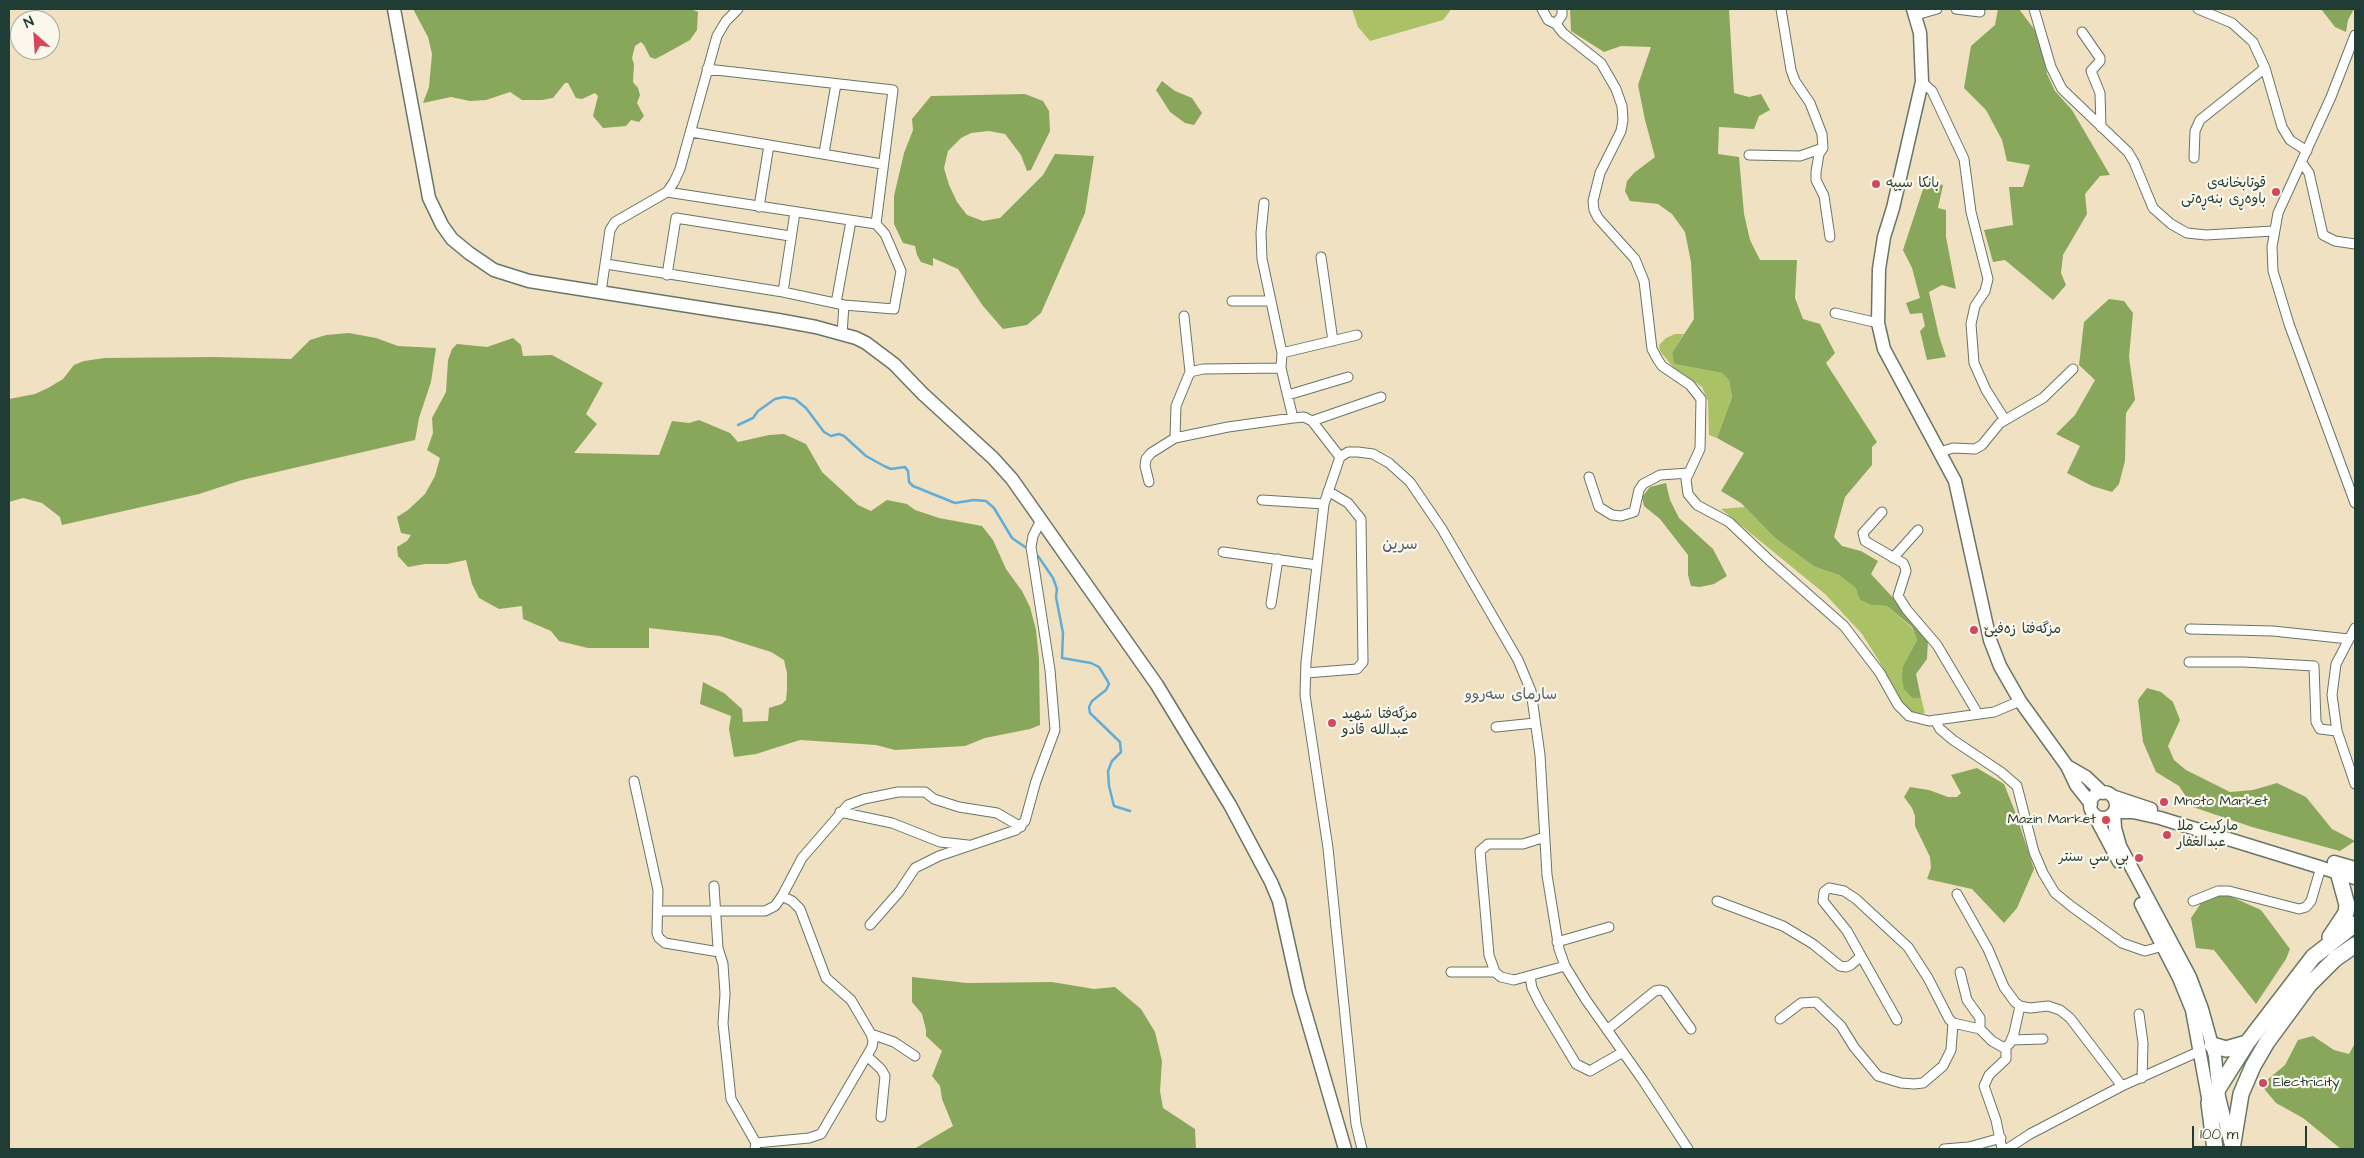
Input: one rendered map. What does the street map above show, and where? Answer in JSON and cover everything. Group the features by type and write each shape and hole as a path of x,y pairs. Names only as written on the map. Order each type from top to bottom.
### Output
{"highway":[{"path":"2215,1149 2215,1096 2246,1043 2298,973 2320,950 2338,927 2346,913 2345,892 2340,868"},
{"path":"2320,950 2355,924"},
{"path":"2232,1149 2241,1094 2253,1066 2267,1042 2303,992 2323,969 2355,945"},
{"path":"2206,1048 2226,1049 2246,1043"},
{"path":"2215,1096 2241,1094"}],"street":[{"path":"394,9 425,184 434,211 452,239 477,259 506,275 529,281 778,320 842,334 866,343 894,364 923,394 993,458 1012,479 1157,685 1230,805 1271,882 1279,902 1299,991 1345,1149"},
{"path":"601,292 610,230 615,222 667,192 680,168 706,69 717,36 726,21 738,9"},
{"path":"1542,9 1548,20 1556,24 1563,33 1601,63 1616,89 1622,106 1623,120 1621,131 1600,172 1593,201 1594,210 1598,218 1635,260 1644,281 1652,349 1658,360 1662,366 1690,385 1701,399 1700,449 1686,479 1688,494 1697,505 1729,522 1844,626 1880,674 1898,705 1909,716 1918,720 1935,720 2006,709 2020,701"},
{"path":"1556,24 1562,15 1562,9"},
{"path":"1781,9 1791,70 1795,81 1810,103 1822,134 1823,148 1816,167 1816,180 1824,196 1830,237"},
{"path":"1937,9 1914,12 1922,55 1922,82 1893,208 1884,237 1880,269 1878,323 1884,350 1955,481 1990,640 2000,666 2020,701 2067,766 2076,785 2092,808 2180,978 2206,1048"},
{"path":"1956,9 1980,12"},
{"path":"2034,9 2051,67 2062,89 2128,152 2153,208 2171,224 2186,233 2206,236 2273,230"},
{"path":"2198,9 2232,23 2243,32 2259,52 2282,127 2290,140 2307,151"},
{"path":"2082,32 2100,58 2100,61 2091,71 2100,93 2101,127"},
{"path":"2355,35 2302,163 2278,213 2273,230 2273,271 2279,292 2355,503"},
{"path":"2194,158 2195,131 2200,120 2265,68"},
{"path":"706,69 893,90 882,164 876,224"},
{"path":"1922,82 1932,92 1964,159 1970,212 1988,279 1985,291 1975,306 1971,324 1974,363 1986,390 2005,420"},
{"path":"824,153 836,84"},
{"path":"691,132 882,164"},
{"path":"759,207 769,145"},
{"path":"1749,155 1800,156 1823,148"},
{"path":"2302,163 2309,173 2323,235 2335,240 2355,244"},
{"path":"606,264 783,292 840,304 894,309 901,271 885,234 876,224 667,192"},
{"path":"1264,203 1261,232 1262,259 1269,301 1282,353 1281,368 1293,418"},
{"path":"783,292 795,212"},
{"path":"668,275 676,218 790,236"},
{"path":"842,334 840,304 851,221"},
{"path":"1321,257 1333,341"},
{"path":"1232,301 1269,301"},
{"path":"1835,313 1878,323"},
{"path":"1175,438 1176,406 1190,372 1184,316"},
{"path":"1282,353 1357,336"},
{"path":"1190,372 1203,369 1281,368"},
{"path":"1940,452 1953,448 1975,449 1982,446 1993,430 2005,420 2043,398 2073,369"},
{"path":"1288,395 1348,377"},
{"path":"1312,421 1380,397"},
{"path":"1149,482 1145,466 1146,459 1151,453 1175,438 1228,427 1293,418 1304,417 1312,421 1340,457"},
{"path":"1362,1149 1356,1124 1328,848 1308,723 1306,673 1324,504 1340,457 1348,452 1373,454 1390,463 1410,482 1442,529 1518,660 1531,691 1548,875 1557,942 1565,966 1688,1149"},
{"path":"1589,477 1599,507 1612,515 1621,516 1634,512 1642,484 1660,475 1689,473"},
{"path":"1306,673 1357,669 1363,662 1361,519 1348,502 1328,491"},
{"path":"1262,500 1324,504"},
{"path":"1882,512 1863,533 1863,536 1869,545 1905,567 1904,577 1898,591 1900,600 1938,645 1978,714"},
{"path":"870,925 899,892 915,868 938,856 1021,827 1025,821 1036,781 1055,730 1050,670 1031,547 1033,536 1041,520"},
{"path":"1893,558 1918,530"},
{"path":"1223,552 1317,565"},
{"path":"1271,604 1278,559"},
{"path":"2190,628 2273,631 2349,639"},
{"path":"2355,628 2341,652 2333,679 2332,695 2337,732 2355,784"},
{"path":"2190,662 2244,662 2314,666 2316,722 2320,729 2337,732"},
{"path":"1935,720 1940,729 1953,740 2001,772 2017,786 2034,852 2043,873 2056,893 2122,943 2145,951 2163,946"},
{"path":"1496,727 1535,723"},
{"path":"2067,766 2086,777 2107,794 2116,805 2114,828 2120,846 2190,977 2202,1009 2206,1048 2215,1096 2232,1149"},
{"path":"634,781 658,890 657,933 661,941 719,952"},
{"path":"658,911 765,911 775,906 802,858 840,812 848,805 864,799 898,792 925,792 934,799 960,807 997,813 1021,827"},
{"path":"2092,808 2093,797 2107,794 2340,868 2355,878"},
{"path":"2092,808 2104,818 2114,812 2133,812 2160,818 2322,867 2355,868"},
{"path":"840,812 892,823 940,842 970,845"},
{"path":"1495,972 1489,955 1480,850 1488,844 1523,844 1545,837"},
{"path":"2340,868 2355,858"},
{"path":"2193,901 2218,891 2223,891 2299,909 2306,907 2312,900 2322,867"},
{"path":"714,886 719,952 725,994 724,1023 731,1099 756,1146 809,1138 821,1134 867,1056 873,1041 871,1034 851,1000 826,978 800,909 792,901 782,896"},
{"path":"1897,1020 1886,997 1860,957 1847,932 1823,901 1824,892 1829,888 1844,891 1856,898 1903,942 1915,956 1944,1012 1953,1023 1980,1030 1992,1041 2008,1044 2043,1039"},
{"path":"1957,894 1988,949 2004,987 2020,1006 2030,1008 2048,1006 2060,1010 2070,1018 2122,1086"},
{"path":"1716,901 1783,926 1813,944 1840,966 1846,968 1860,957"},
{"path":"1557,942 1609,927"},
{"path":"1451,972 1495,972 1514,980 1565,966"},
{"path":"1960,972 1967,1000 1980,1018 1980,1030"},
{"path":"1530,977 1532,988 1540,1004 1576,1064 1590,1071 1623,1052"},
{"path":"1607,1030 1655,991 1660,990 1664,991 1691,1028"},
{"path":"1780,1019 1801,1003 1816,1002 1842,1026 1854,1047 1878,1076 1901,1083 1914,1084 1923,1083 1943,1066 1951,1050 1953,1023"},
{"path":"2002,1149 1984,1086 1989,1075 2006,1059 2008,1044 2020,1006"},
{"path":"2139,1014 2143,1043 2142,1078"},
{"path":"871,1034 894,1042 915,1056"},
{"path":"2007,1149 2122,1086 2206,1048"},
{"path":"867,1056 881,1069 885,1076 881,1117"},
{"path":"1944,1149 1969,1147 2000,1138"}],"green space":[{"path":"413,9 691,9 698,12 697,30 690,40 663,55 655,59 650,57 641,42 635,46 632,58 634,64 633,82 638,88 640,95 637,103 644,116 639,122 631,120 626,126 603,128 593,116 598,96 595,93 582,99 576,98 568,83 565,83 553,98 542,100 522,100 510,92 486,100 470,101 451,97 423,103 429,87 432,54 428,37"},
{"path":"1352,9 1450,9 1450,11 1443,20 1370,41 1358,27"},
{"path":"1570,9 1729,9 1734,93 1749,97 1761,94 1770,110 1759,116 1754,129 1719,127 1718,154 1739,157 1744,214 1750,240 1760,260 1797,260 1795,298 1803,319 1820,324 1835,353 1826,363 1877,442 1872,447 1872,465 1845,497 1834,537 1842,546 1861,551 1878,561 1871,574 1908,614 1928,640 1927,659 1916,674 1921,698 1913,698 1904,689 1902,678 1903,666 1917,640 1912,627 1887,606 1871,605 1860,600 1856,588 1839,575 1815,567 1775,538 1741,503 1721,491 1744,453 1717,438 1732,397 1729,380 1722,373 1674,364 1672,353 1694,319 1691,262 1685,232 1672,214 1658,204 1630,201 1625,191 1627,181 1634,173 1655,157 1638,85 1651,47 1621,46 1604,52 1571,31"},
{"path":"1998,9 2019,9 2040,37 2047,74 2055,91 2072,110 2110,175 2100,176 2085,194 2087,214 2063,255 2061,273 2066,285 2053,300 2005,260 1993,262 1984,230 2013,225 2009,187 2023,187 2030,165 2007,161 2002,140 1986,110 1964,88 1971,46 1995,25"},
{"path":"2321,9 2354,9 2348,20 2346,32 2335,27"},
{"path":"1162,81 1175,91 1192,98 1202,113 1194,125 1185,123 1170,112 1156,90"},
{"path":"1025,94 1043,101 1049,111 1050,131 1031,170 1027,171 1021,155 1005,134 989,131 971,133 961,138 948,151 944,168 949,185 957,202 967,215 983,221 1000,218 1043,175 1055,154 1094,156 1085,213 1041,313 1027,325 1003,329 983,306 958,269 933,258 933,266 921,262 915,246 903,243 894,224 894,196 904,153 913,130 912,119 931,96"},
{"path":"1926,180 1943,185 1938,208 1946,210 1946,237 1956,289 1942,285 1929,292 1946,357 1927,360 1920,331 1925,326 1922,313 1910,314 1906,303 1920,298 1912,268 1903,250"},
{"path":"2109,299 2124,301 2133,313 2129,357 2135,400 2126,413 2125,461 2119,484 2112,492 2092,486 2067,473 2080,446 2056,434 2075,415 2095,380 2079,365 2084,322"},
{"path":"349,333 376,338 398,346 436,348 431,382 419,418 415,440 242,480 199,494 62,525 60,517 42,503 23,498 9,502 9,399 35,394 48,388 63,379 74,365 84,361 105,358 214,357 291,359 310,340 326,335"},
{"path":"1675,334 1684,334 1672,353 1674,364 1722,373 1729,380 1732,397 1717,438 1709,435 1708,401 1702,387 1673,367 1660,351 1659,345 1666,338"},
{"path":"513,338 521,345 523,356 552,355 603,383 586,414 597,424 574,453 659,455 672,421 689,423 699,420 730,433 738,442 769,435 784,434 806,444 822,472 858,505 871,511 887,500 907,504 915,510 939,518 982,526 993,540 1006,569 1022,591 1030,607 1036,630 1039,659 1040,725 1030,729 985,738 965,746 895,750 876,745 800,740 756,754 734,757 729,729 731,716 700,704 703,682 724,693 742,709 743,722 768,721 769,708 782,704 786,700 787,690 787,673 784,660 771,652 720,636 649,628 649,648 588,648 559,641 551,631 523,619 522,606 499,609 479,598 472,584 466,560 447,564 425,564 408,567 398,556 397,547 407,541 411,535 401,533 397,517 408,510 425,494 435,476 440,458 427,450 433,433 432,418 446,392 448,360 452,349 457,344 487,347"},
{"path":"1666,483 1670,500 1679,518 1713,549 1727,576 1714,584 1700,587 1691,586 1688,575 1688,555 1660,519 1644,506 1642,497 1650,487"},
{"path":"1745,507 1775,538 1815,567 1839,575 1857,588 1860,600 1871,605 1887,606 1912,628 1917,640 1903,666 1913,698 1921,698 1925,713 1916,714 1905,708 1862,634 1825,594 1721,509"},
{"path":"2147,688 2161,692 2173,702 2180,720 2168,746 2174,760 2186,770 2230,792 2253,790 2277,783 2306,797 2332,829 2355,841 2340,851 2252,827 2193,807 2179,786 2156,772 2143,742 2138,700"},
{"path":"1977,768 2004,784 2034,869 2017,908 2004,923 1972,889 1927,879 1931,868 1930,857 1915,826 1915,816 1912,808 1904,797 1910,787 1929,790 1948,797 1957,797 1961,793 1951,775"},
{"path":"2223,893 2261,910 2290,949 2286,959 2256,1004 2214,950 2196,948 2191,918 2201,903"},
{"path":"912,977 967,983 1052,982 1094,989 1115,987 1141,1009 1155,1032 1162,1061 1160,1091 1163,1108 1195,1129 1196,1149 914,1149 953,1126 942,1099 940,1086 932,1076 942,1051 926,1036 922,1014 912,1002"},
{"path":"2313,1036 2334,1050 2349,1054 2355,1043 2355,1149 2341,1149 2303,1118 2276,1103 2261,1085 2285,1065 2298,1040"}],"waterway":[{"path":"738,425 753,418 758,411 775,399 784,397 795,399 806,408 824,432 831,436 839,434 844,436 866,456 884,466 891,469 905,467 908,471 909,482 913,486 955,503 974,500 986,501 994,508 1012,538 1025,547"},
{"path":"1038,556 1053,578 1057,589 1056,597 1063,633 1062,658 1091,663 1099,667 1109,684 1106,690 1092,701 1089,707 1090,713 1120,742 1121,752 1112,761 1108,771 1109,786 1114,806 1130,811"}],"place":[{"name":"بانکا سیپە","path":"1876,184"},
{"name":"قوتابخانەی باوەڕی بنەڕەتی","path":"2276,192"},
{"name":"مزگەفتا زەفیێ","path":"1974,630"},
{"name":"مزگەفتا شهيد عبدالله قادو","path":"1332,723"},
{"name":"Mnoto Market","path":"2164,802"},
{"name":"Mazin Market","path":"2106,820"},
{"name":"ماركيت ملا عبدالغفار","path":"2167,835"},
{"name":"بي سي سنتر","path":"2139,858"},
{"name":"Electricity","path":"2263,1083"}],"district":[{"name":"سرين","path":"1400,546"},
{"name":"سارمای سەروو","path":"1511,696"}]}
